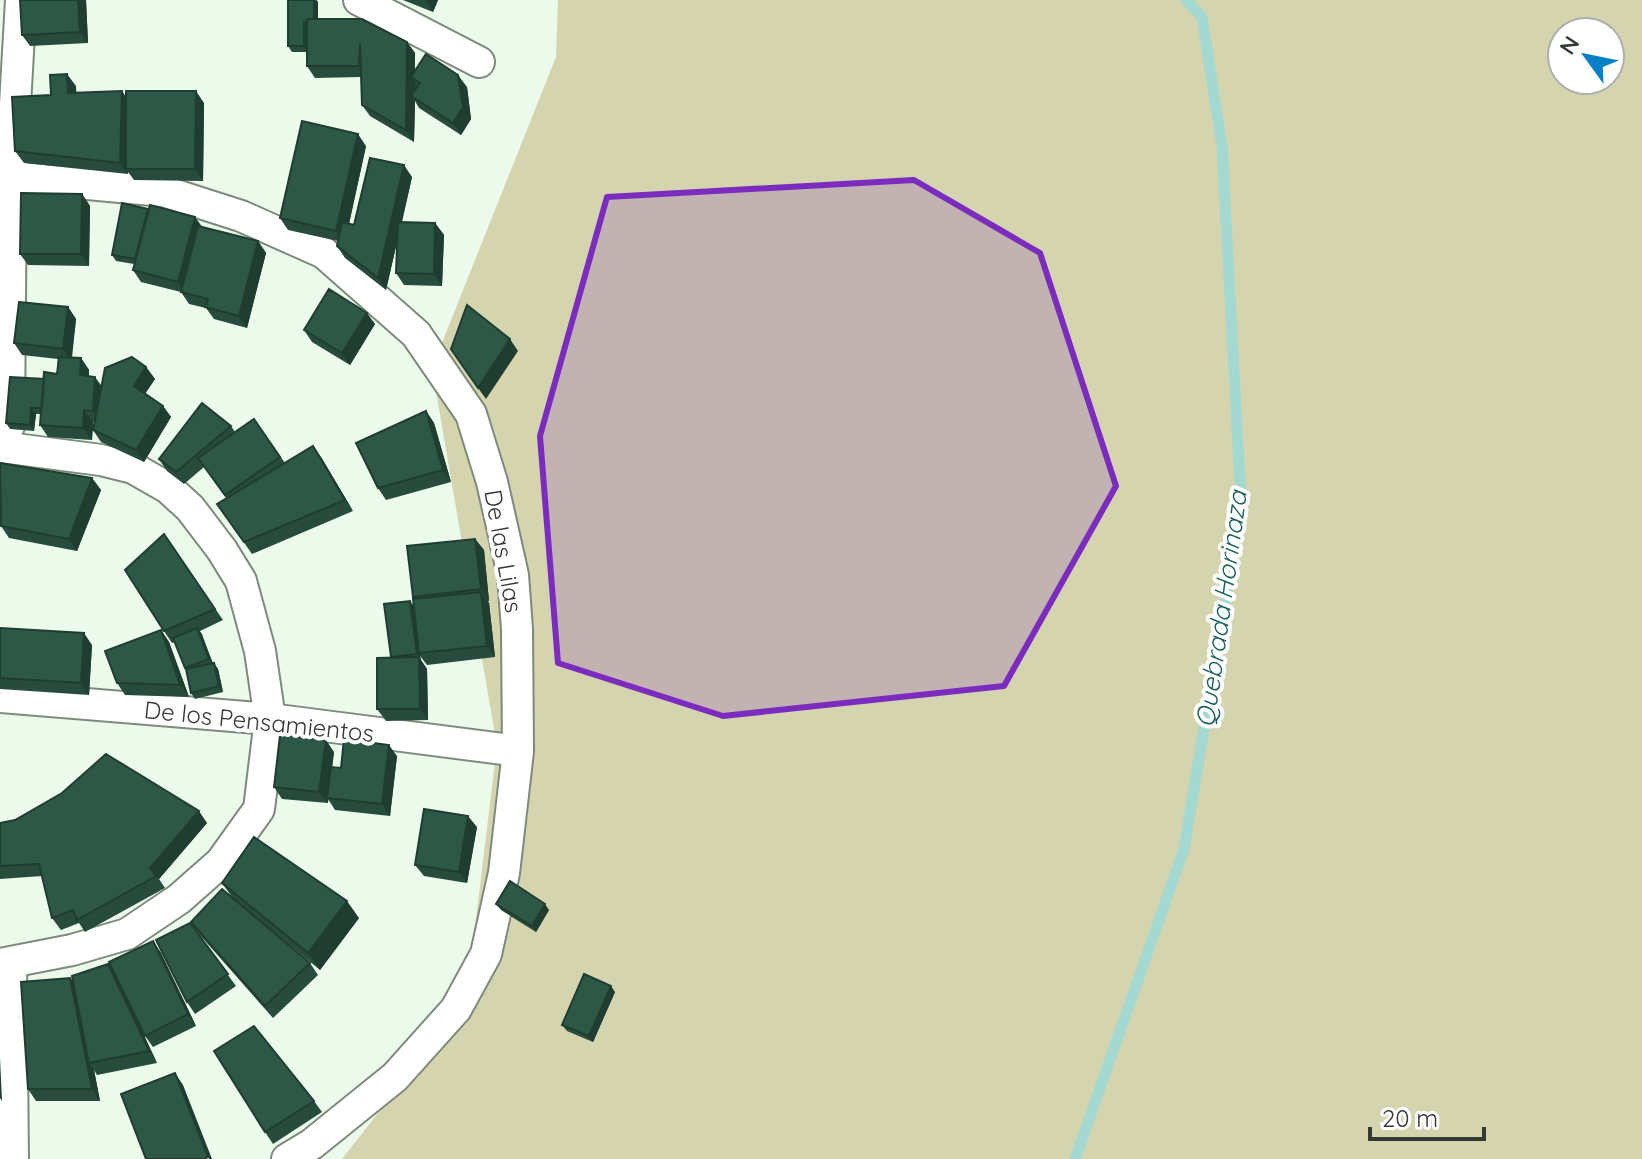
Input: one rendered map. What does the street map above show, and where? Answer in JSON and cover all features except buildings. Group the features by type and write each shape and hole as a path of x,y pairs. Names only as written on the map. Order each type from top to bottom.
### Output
{"street":[{"path":"13,1159 5,964 127,934 179,899 221,862 259,809 270,719 260,651 241,581 190,508 168,488 133,468 101,460 4,447 5,176 21,0"},
{"path":"359,0 479,62"},
{"name":"De las Lilas","path":"5,176 163,191 241,216 324,253 416,334 471,414 492,482 513,575 517,629 518,751 504,873 486,954 456,1009 395,1077 312,1144 287,1159"},
{"name":"De los Pensamientos","path":"0,697 270,719 518,751"}],"highlighted area":[{"path":"914,180 1040,253 1116,486 1004,686 723,716 558,663 540,436 607,197"}],"green space":[{"path":"558,0 1642,0 1642,1159 342,1159 466,1001 497,746 432,368 556,57"}],"waterway":[{"name":"Quebrada Horinaza","path":"1075,1159 1184,849 1241,503 1222,146 1202,17 1186,0"}]}
